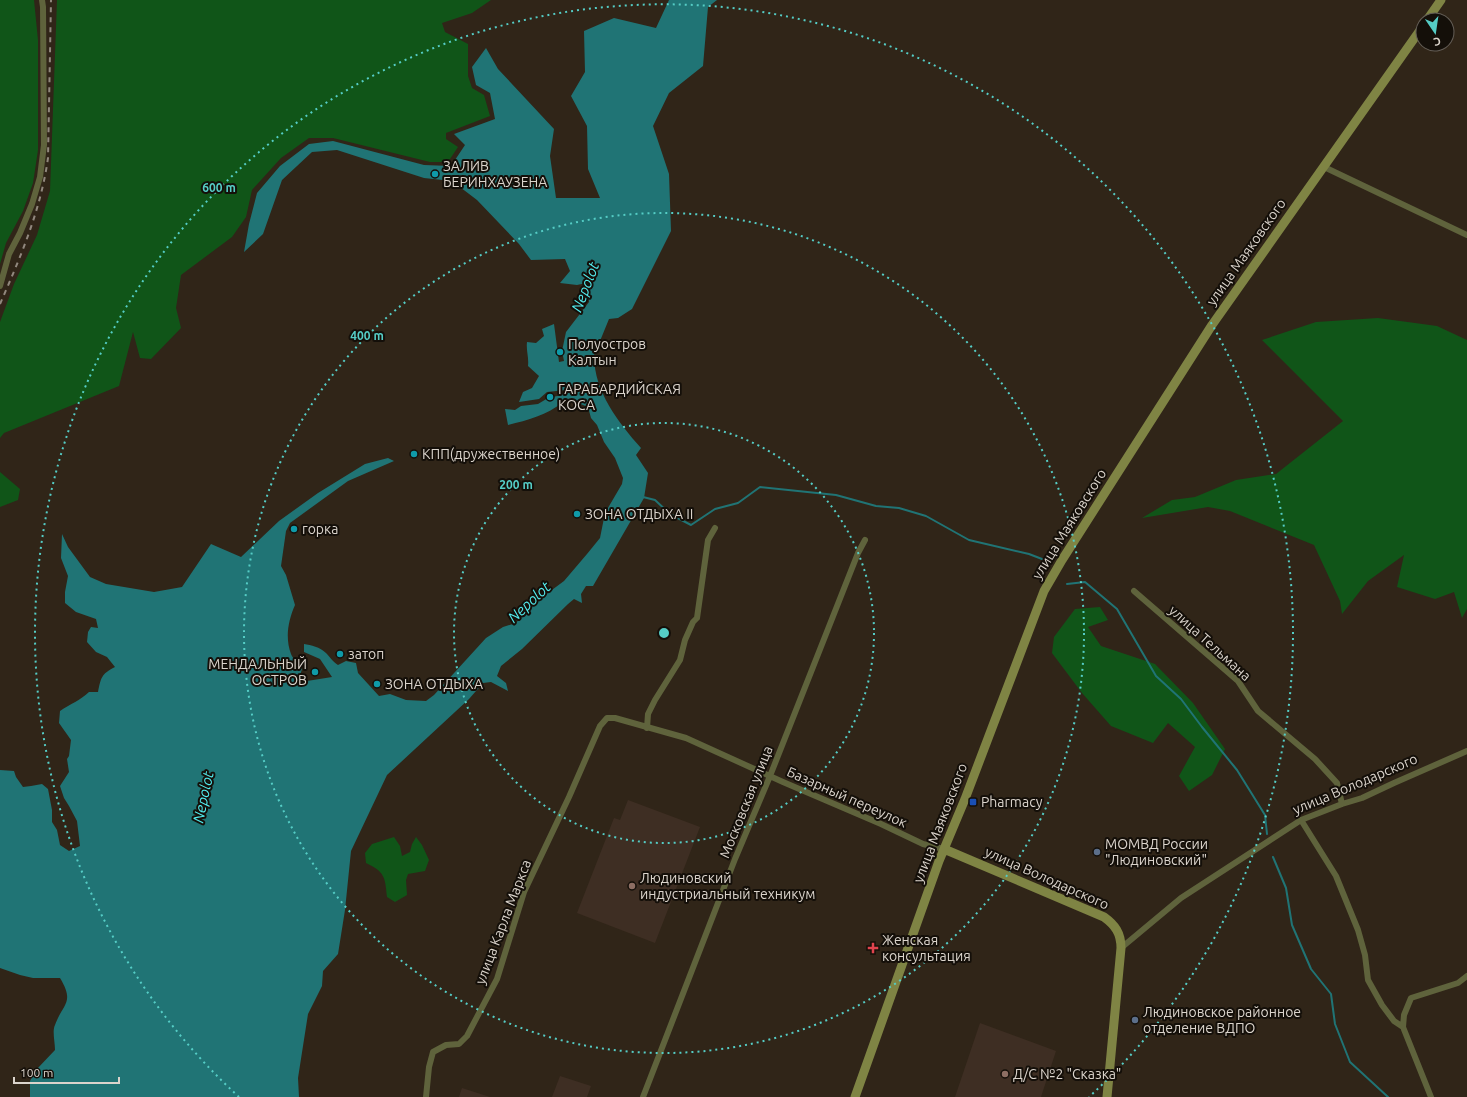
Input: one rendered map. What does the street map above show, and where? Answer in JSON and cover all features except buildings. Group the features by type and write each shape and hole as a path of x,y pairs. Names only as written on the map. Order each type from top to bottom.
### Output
{"street":[{"path":"0,286 9,254 20,233 32,204 41,171 44,145 42,0"},
{"path":"1433,12 1441,0"},
{"name":"улица Маяковского","path":"855,1097 944,849 965,799 1044,591 1062,560 1212,325 1415,37"},
{"path":"1324,167 1467,235"},
{"path":"647,728 648,714 680,660 693,622 697,618 708,540 715,528"},
{"name":"Московская улица","path":"643,1097 735,859 770,776 858,553 865,540"},
{"name":"улица Тельмана","path":"1134,591 1238,681 1258,711 1315,759 1337,783 1342,804"},
{"name":"Базарный переулок","path":"606,718 615,718 686,738 923,844 944,849"},
{"name":"улица Карла Маркса","path":"426,1097 429,1067 433,1052 446,1046 459,1044 467,1036 497,979 524,892 569,797 600,726 606,718"},
{"name":"улица Володарского","path":"1121,948 1181,898 1301,820 1362,798 1467,751"},
{"path":"1301,820 1339,882 1358,930 1365,954 1368,980 1382,1005 1394,1021 1403,1027"},
{"name":"улица Володарского","path":"944,849 1104,917 1112,923 1117,930 1121,938 1121,948 1107,1097"},
{"path":"1431,1097 1403,1027 1404,1015 1411,998 1458,983 1467,976"}],"shaded area":[{"name":"Людиновский индустриальный техникум","path":"628,800 700,827 655,943 577,913 614,818 620,820"},
{"name":"Д/С №2 \"Сказка\"","path":"980,1023 1056,1051 1041,1097 955,1097"},
{"path":"560,1076 591,1086 587,1097 552,1097"},
{"path":"462,1088 490,1097 459,1097"}],"green space":[{"path":"0,0 34,0 38,40 38,150 33,183 23,211 6,243 0,264"},
{"path":"57,0 491,0 472,13 442,23 445,32 468,44 468,76 472,88 484,95 490,116 446,133 446,139 458,147 448,162 430,162 333,138 309,138 281,158 252,190 246,217 232,237 181,275 176,308 181,328 151,359 140,358 133,332 119,386 4,433 0,438 0,322 14,284 37,235 50,191"},
{"path":"1378,318 1437,326 1467,340 1467,609 1462,618 1454,592 1435,599 1397,587 1404,555 1368,581 1342,614 1340,601 1314,545 1230,511 1208,507 1142,518 1172,500 1195,497 1236,480 1276,474 1343,421 1262,340 1316,322"},
{"path":"0,472 20,489 18,500 0,507"},
{"path":"1100,607 1108,620 1088,627 1101,646 1155,664 1193,703 1225,749 1212,775 1189,791 1179,776 1195,747 1168,723 1153,743 1111,726 1082,693 1052,653 1054,637 1075,609"},
{"path":"394,837 400,846 402,856 410,852 416,837 422,845 429,860 425,871 408,874 406,880 407,895 395,902 387,897 386,885 383,876 377,869 366,863 365,853 372,844"}],"water":[{"name":"Nepolot","path":"669,0 717,0 708,7 703,66 669,93 653,126 669,174 671,231 632,309 618,318 609,319 600,341 595,345 594,360 600,388 606,401 622,426 641,448 636,455 648,473 644,498 593,586 586,586 581,594 582,603 574,599 522,649 501,666 497,676 506,683 508,691 491,682 483,683 469,699 387,775 351,851 345,910 338,954 323,971 322,986 308,1014 298,1078 299,1097 30,1097 30,1081 36,1070 55,1050 54,1027 66,1003 67,993 60,978 33,978 0,968 0,770 14,771 23,787 42,784 48,789 52,810 52,822 57,830 60,845 69,851 80,846 77,821 64,798 60,786 69,772 67,759 69,756 71,740 59,723 60,711 89,692 98,692 104,674 115,667 107,657 96,652 87,642 88,632 91,627 98,628 96,619 76,612 65,603 65,592 68,576 61,558 62,534 68,547 90,577 106,584 154,592 182,587 211,544 241,557 279,521 318,493 365,464 388,458 394,461 348,481 290,523 286,531 281,566 286,575 295,605 289,623 288,642 292,656 302,669 299,679 307,681 332,677 320,659 304,652 304,644 307,644 321,649 338,665 346,661 356,663 358,673 379,696 390,694 406,700 426,701 434,695 486,638 503,627 516,623 529,607 564,581 600,538 605,513 622,484 623,478 615,458 604,442 597,425 591,418 588,407 578,403 563,402 544,414 508,425 505,409 515,410 521,406 538,404 548,398 562,395 566,390 547,392 539,399 519,402 523,392 532,388 539,376 528,366 527,342 536,343 544,336 542,329 554,324 559,362 564,361 562,351 566,332 589,302 588,291 591,282 577,285 560,283 570,271 565,259 531,260 519,244 477,200 452,181 424,178 337,150 312,152 282,180 263,234 244,252 257,193 280,166 309,144 333,141 424,165 451,166 465,145 454,134 495,119 490,93 476,85 472,67 486,48 498,69 554,129 550,156 556,198 600,198 588,169 587,126 571,96 585,72 584,31 614,18 656,28"}],"waterway":[{"path":"643,497 655,500 670,514 691,525 715,509 738,503 760,487 836,495 876,506 899,508 926,516 969,540 1029,554 1042,559"},
{"path":"1067,584 1085,582 1117,609 1156,676 1181,699 1237,770 1265,815 1267,834"},
{"path":"1273,857 1286,888 1292,925 1311,969 1331,994 1335,1024 1350,1062 1388,1097"}],"railway":[{"path":"0,304 23,250 45,177 48,158 51,0"}],"place":[{"name":"ЗАЛИВ БЕРИНХАУЗЕНА","path":"435,174"},
{"name":"Полуостров Калтын","path":"560,352"},
{"name":"ГАРАБАРДИЙСКАЯ КОСА","path":"550,397"},
{"name":"КПП(дружественное)","path":"414,454"},
{"name":"ЗОНА ОТДЫХА II","path":"577,514"},
{"name":"горка","path":"294,529"},
{"name":"затоп","path":"340,654"},
{"name":"МЕНДАЛЬНЫЙ ОСТРОВ","path":"315,672"},
{"name":"ЗОНА ОТДЫХА","path":"377,684"},
{"name":"Pharmacy","path":"973,802"},
{"name":"МОМВД России \"Людиновский\"","path":"1097,852"},
{"name":"Людиновский индустриальный техникум","path":"632,886"},
{"name":"Женская консультация","path":"873,948"},
{"name":"Людиновское районное отделение ВДПО","path":"1135,1020"},
{"name":"Д/С №2 \"Сказка\"","path":"1005,1074"}]}
